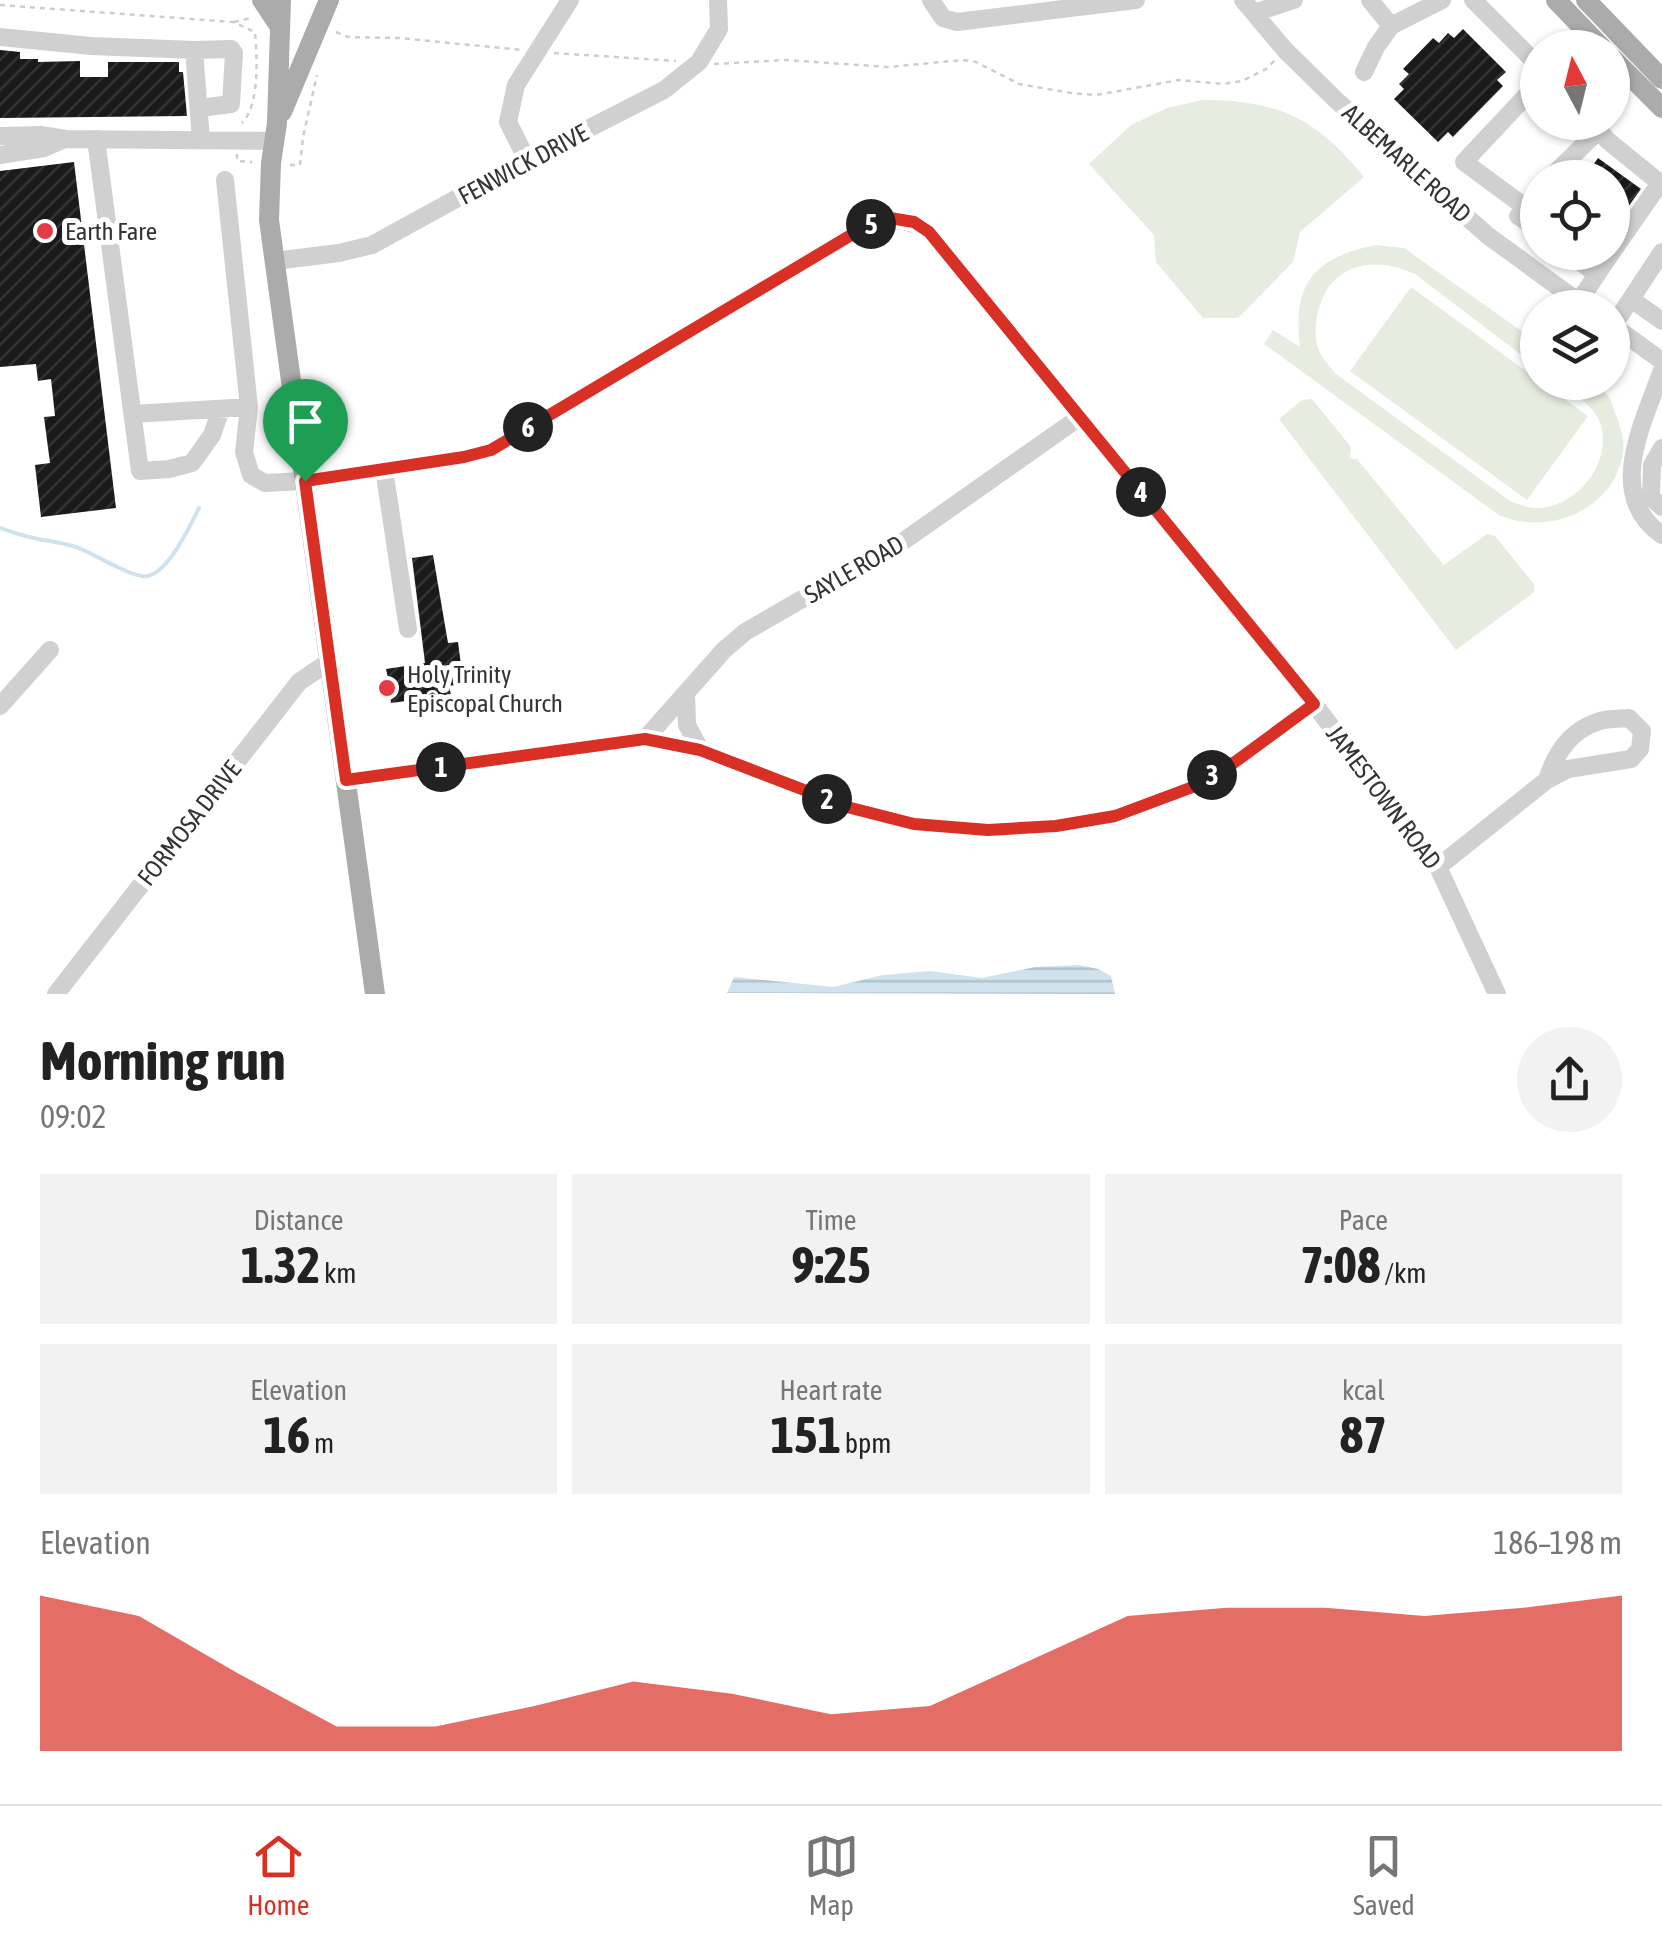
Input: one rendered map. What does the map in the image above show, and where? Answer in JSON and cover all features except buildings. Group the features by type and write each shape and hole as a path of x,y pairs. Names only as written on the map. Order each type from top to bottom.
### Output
{"main road":[{"path":"262,0 280,26"},
{"path":"280,0 270,220 375,994"},
{"path":"280,26 298,0"},
{"path":"276,132 329,0"},
{"path":"1556,0 1585,30"},
{"path":"1586,0 1662,79"},
{"path":"1630,76 1662,108"}],"street":[{"path":"527,160 508,122 516,86 570,0"},
{"name":"FENWICK DRIVE","path":"274,261 372,246 664,90 699,62 718,30 718,0"},
{"path":"931,0 942,18 957,22 1136,0"},
{"path":"1248,6 1294,0"},
{"path":"1370,0 1391,26"},
{"path":"1364,72 1391,26 1442,0"},
{"path":"1473,0 1520,47"},
{"name":"ALBEMARLE ROAD","path":"1248,6 1336,101 1487,235 1564,290"},
{"path":"0,37 91,46 232,48 231,104 200,108"},
{"path":"194,50 201,140"},
{"path":"1520,102 1464,162 1520,203"},
{"path":"0,136 201,140 276,132"},
{"path":"0,155 44,148 66,139"},
{"path":"96,140 140,471 192,463 212,435 221,409"},
{"path":"1566,160 1584,140"},
{"path":"1608,140 1660,182 1630,226"},
{"path":"133,414 249,407 225,180"},
{"name":"JAMESTOWN ROAD","path":"249,407 244,452 251,475 265,484 491,450 873,222 890,218 914,222 940,245 1314,704 1438,867 1497,994"},
{"path":"1662,252 1631,299 1662,320"},
{"path":"1592,270 1597,274"},
{"path":"1590,290 1600,270"},
{"path":"1630,338 1662,361"},
{"path":"1662,370 1631,462 1634,499 1644,519 1662,535"},
{"name":"SAYLE ROAD","path":"645,739 724,650 745,632 904,540 1080,417"},
{"path":"1662,448 1652,465 1651,498 1662,508"},
{"path":"384,469 408,629"},
{"path":"0,706 50,650"},
{"name":"FORMOSA DRIVE","path":"64,989 299,682 330,661"},
{"path":"686,693 688,725 700,750"},
{"path":"346,780 645,739 700,750 851,808 914,824 988,830 1056,826 1115,816 1190,788 1235,762 1314,704"},
{"path":"1438,867 1547,780 1568,770 1630,759 1640,750 1642,731 1630,718 1597,722 1568,740 1554,759 1547,780"}],"path":[{"path":"0,5 233,22 256,32"},
{"path":"330,30 348,37 721,64 785,60 888,67 963,60 976,62 1019,84 1096,95 1179,80 1222,84 1242,81 1266,68 1285,50"}],"shaded area":[{"path":"1203,100 1253,104 1294,116 1329,140 1364,177 1300,232 1293,262 1238,318 1203,318 1156,262 1154,235 1089,164 1131,125 1167,108"},
{"path":"1376,245 1404,248 1520,330 1520,354 1415,274 1368,265 1341,275 1322,298 1316,336 1319,351 1336,374 1510,501 1533,508 1563,501 1588,481 1597,467 1603,436 1596,414 1582,400 1611,400 1623,447 1615,477 1604,493 1574,515 1555,520 1536,523 1499,515 1264,344 1273,330 1300,347 1298,325 1304,290 1323,266 1355,250"},
{"path":"1411,287 1520,367 1520,400 1566,400 1588,416 1527,500 1350,371"},
{"path":"1312,399 1351,447 1350,458 1357,459 1443,564 1441,567 1487,534 1495,536 1534,584 1534,592 1456,650 1279,419 1302,400"}],"water":[{"path":"1080,965 1111,976 1115,994 727,993 734,977 833,987 883,975 930,971 982,978 1035,967"}],"waterway":[{"path":"0,528 72,546 125,571 148,576 171,557 199,508"}],"place":[{"name":"Earth Fare","path":"45,231"},
{"name":"Holy Trinity Episcopal Church","path":"387,688"}],"route":[{"path":"890,218 914,222 940,245 1314,704 1235,762 1190,788 1115,816 1056,826 988,830 914,824 851,808 700,750 645,739 346,780 305,481 491,450 873,222 890,218"}]}
